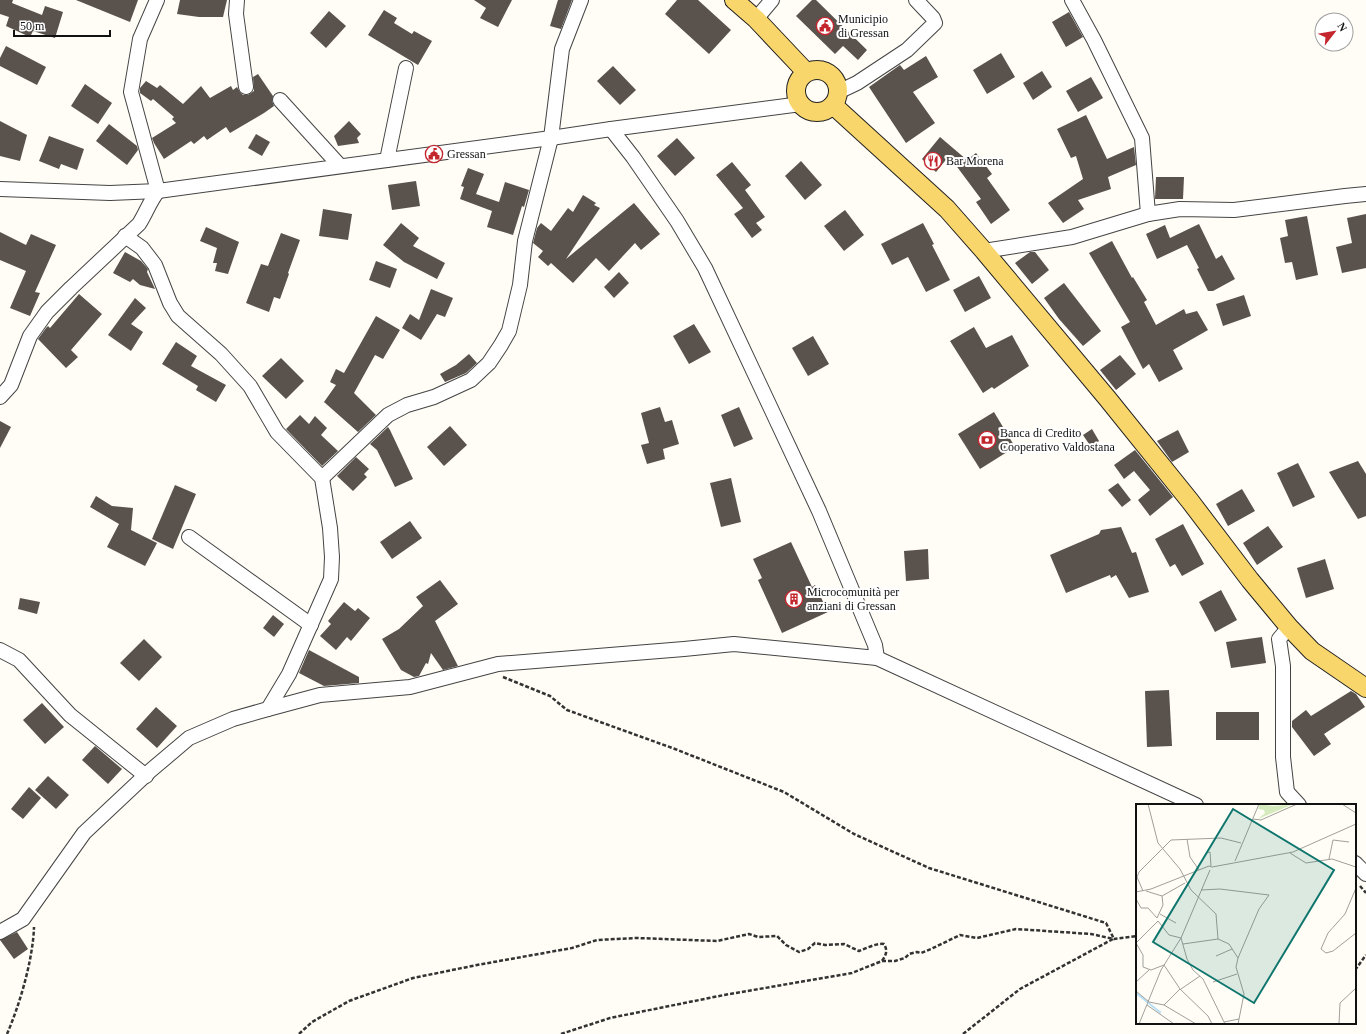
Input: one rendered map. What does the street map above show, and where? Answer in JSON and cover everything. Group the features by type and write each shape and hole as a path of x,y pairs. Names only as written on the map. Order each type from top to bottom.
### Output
{"main road":[{"path":"734,0 756,19 806,72"},
{"path":"817,69 826,71 836,82 836,98 826,110 816,112 804,107 801,104 796,94 796,87 800,78 806,72 817,69"},
{"path":"836,98 947,209 984,251 1190,501 1250,580 1289,627 1312,651 1366,688"}],"street":[{"path":"157,0 140,39 131,92 158,191"},
{"path":"237,0 236,14 246,87"},
{"path":"322,478 388,415 407,405 434,397 471,380 489,363 509,331 520,285 525,241 551,138 562,49 581,0"},
{"path":"756,19 772,0"},
{"path":"836,98 907,50 935,23 933,18 916,0"},
{"path":"1072,0 1094,40 1142,138 1148,214"},
{"path":"387,160 406,68"},
{"path":"280,100 340,166"},
{"path":"0,189 110,193 158,191 801,104"},
{"path":"611,129 633,157 677,221 705,268 819,511 875,645 877,658"},
{"path":"0,397 11,385 30,336 47,312 139,224 147,211 151,200 158,191"},
{"path":"984,251 1072,237 1148,214 1180,209 1234,210 1366,194"},
{"path":"125,236 142,248 154,265 170,303 178,316 221,354 250,386 277,432 322,478 330,528 332,557 331,579 290,674 268,709"},
{"path":"189,537 311,625"},
{"path":"1289,627 1279,639 1283,666 1283,757 1288,792 1299,804"},
{"path":"0,932 23,919 84,833 189,738 233,719 320,695 410,687 498,664 734,644 877,658 1194,804"},
{"path":"0,650 19,660 70,715 146,776"},
{"path":"1356,864 1366,874"},
{"path":"1356,878 1366,883"}],"path":[{"path":"498,675 550,696 567,710 675,748 784,792 854,834 929,868 1106,923 1114,939"},
{"path":"7,1034 26,978 34,940 35,902"},
{"path":"561,1034 610,1018 724,995 852,974 882,961 895,961 905,958 909,954 917,952 921,953 960,935 977,938 1016,929 1091,934 1114,939 1136,936"},
{"path":"299,1034 312,1022 349,1001 413,978 572,948 597,940 637,938 718,941 749,934 758,937 776,936 786,945 799,952 808,949 815,943 825,945 844,944 859,951 878,944 884,944 886,954 882,961"},
{"path":"963,1034 1020,989 1114,939"},
{"path":"1356,969 1366,955"}],"building":[{"path":"0,0 13,0 12,3 42,15 45,6 63,12 55,38 33,31 30,37 6,26 9,17 0,14"},
{"path":"76,0 138,0 130,22"},
{"path":"180,0 227,0 223,17 199,17 177,14"},
{"path":"474,0 512,0 498,27 480,18 486,8"},
{"path":"558,0 572,0 561,29 550,26"},
{"path":"677,0 698,0 731,30 709,54 665,14"},
{"name":"Municipio di Gressan","path":"812,0 816,0 867,50 858,60 843,46 835,54 796,16"},
{"path":"384,10 397,18 394,23 412,34 414,31 432,41 418,65 368,35"},
{"path":"329,11 346,26 326,48 310,33"},
{"path":"1069,12 1083,37 1066,47 1052,22"},
{"path":"6,46 46,67 37,85 0,66 0,58"},
{"path":"1001,53 1015,77 987,94 973,70"},
{"path":"926,56 938,77 913,92 935,123 906,143 869,87 900,65 904,70"},
{"path":"613,66 636,90 620,105 597,81"},
{"path":"1042,71 1052,87 1033,100 1023,83"},
{"path":"258,74 273,96 272,101 274,106 230,133 226,127 207,140 204,136 194,144 191,141 164,159 152,138 176,123 172,119 174,117 153,99 151,101 140,93 140,88 146,81 157,88 160,85 183,104 201,86 210,98 231,86 233,90 237,87 243,95 248,95 254,91 253,77"},
{"path":"1091,77 1103,98 1078,112 1066,91"},
{"path":"85,84 112,103 98,124 71,106"},
{"path":"1086,115 1107,159 1134,147 1136,165 1108,177 1111,189 1078,200 1084,209 1063,223 1048,203 1083,179 1076,156 1071,158 1057,129"},
{"path":"0,121 27,135 20,161 0,156"},
{"path":"349,121 361,134 357,138 359,143 338,146 334,136"},
{"path":"109,124 137,146 138,150 127,165 96,141"},
{"path":"256,134 270,142 262,156 248,148"},
{"path":"49,136 84,149 77,170 61,164 59,169 39,161"},
{"path":"940,137 967,160 976,153 992,174 987,178 1010,210 991,224 976,202 981,199 949,156 936,172 922,159"},
{"path":"677,138 695,158 675,176 657,156"},
{"path":"801,161 822,185 805,200 785,176"},
{"path":"732,162 751,185 745,190 765,217 756,223 762,230 752,238 734,214 743,208 716,175"},
{"path":"468,168 484,174 476,194 499,202 505,182 529,190 524,207 522,206 513,235 487,227 492,211 460,199 464,187 461,186"},
{"path":"1156,177 1184,177 1183,199 1155,199"},
{"path":"416,181 420,206 392,210 388,185"},
{"path":"583,195 596,203 594,205 600,208 566,259 634,203 660,234 641,250 635,243 609,271 596,258 573,283 551,263 548,266 538,257 543,251 533,243 537,228 541,223 551,231 568,208 573,212"},
{"path":"323,209 352,214 348,240 319,236"},
{"path":"845,210 864,235 844,251 824,226"},
{"path":"1366,214 1366,268 1342,273 1336,247 1352,243 1347,218"},
{"path":"1307,216 1318,275 1296,280 1292,262 1285,263 1280,238 1288,236 1285,220"},
{"path":"401,223 419,238 413,246 445,263 437,279 404,262 383,245"},
{"path":"923,223 934,244 932,245 950,280 926,292 908,257 892,265 881,244"},
{"path":"1199,224 1216,259 1222,255 1235,279 1213,291 1208,291 1197,269 1199,268 1187,245 1157,259 1146,234 1165,225 1170,238"},
{"path":"206,227 239,242 228,274 215,271 217,263 213,263 217,248 200,241"},
{"path":"0,232 26,245 31,234 56,245 35,292 40,293 30,316 10,308 26,271 0,260"},
{"path":"281,233 300,240 280,299 274,297 269,312 246,303 261,264 268,266"},
{"path":"1112,241 1132,278 1133,277 1147,300 1144,302 1156,325 1184,309 1186,314 1197,311 1208,330 1173,350 1183,369 1159,382 1149,364 1143,369 1121,327 1130,322 1089,253"},
{"path":"125,252 141,261 148,269 147,272 155,289 140,285 133,279 130,282 113,273"},
{"path":"1030,252 1035,252 1049,270 1032,284 1015,263"},
{"path":"376,261 397,269 390,288 369,280"},
{"path":"619,272 629,283 614,298 604,287"},
{"path":"979,276 991,298 965,312 953,290"},
{"path":"1064,283 1101,331 1083,346 1059,319 1044,298"},
{"path":"431,289 453,298 445,317 437,314 421,340 402,328 410,314 419,320"},
{"path":"79,294 102,314 71,350 78,357 66,368 38,339 46,328 48,326 50,328"},
{"path":"1244,295 1251,316 1223,326 1216,304"},
{"path":"135,298 146,308 131,324 143,332 131,351 108,335"},
{"path":"376,316 400,330 383,359 375,355 354,393 376,415 358,432 324,402 336,385 330,382 336,369 344,373"},
{"path":"694,324 711,352 689,364 673,336"},
{"path":"974,327 986,348 1012,335 1029,366 994,389 992,387 983,393 950,341"},
{"path":"813,336 829,364 808,376 792,348"},
{"path":"176,342 197,356 191,366 226,385 216,402 196,390 198,386 162,364"},
{"path":"469,354 477,363 466,373 445,382 440,374 456,365"},
{"path":"1120,355 1136,374 1116,390 1100,370"},
{"path":"281,358 304,381 286,399 262,376"},
{"path":"660,407 665,422 672,420 679,444 663,449 665,459 647,464 641,445 649,443 641,413"},
{"path":"739,407 753,439 734,447 721,415"},
{"name":"Banca di Credito Cooperativo Valdostana","path":"994,412 1015,447 980,469 958,434"},
{"path":"300,415 309,424 315,416 327,428 321,435 338,451 322,466 286,429"},
{"path":"0,421 11,427 0,448"},
{"path":"450,426 467,445 444,466 427,447"},
{"path":"388,427 413,479 395,487 377,450 370,444"},
{"path":"1092,429 1099,441 1091,447 1083,435"},
{"path":"1178,430 1189,452 1172,462 1157,441"},
{"path":"1135,450 1173,497 1150,516 1138,500 1150,490 1134,471 1124,479 1114,465"},
{"path":"356,457 369,469 364,474 367,477 353,491 337,476"},
{"path":"1358,461 1366,474 1366,516 1358,519 1329,472"},
{"path":"1298,463 1315,497 1293,507 1277,473"},
{"path":"731,478 741,522 721,527 710,483"},
{"path":"1118,483 1131,500 1122,507 1108,490"},
{"path":"175,485 196,494 173,549 152,539"},
{"path":"1242,489 1255,511 1228,526 1216,504"},
{"path":"96,496 112,506 133,508 131,530 157,543 145,566 107,547 119,524 90,507"},
{"path":"410,521 422,538 392,559 380,542"},
{"path":"1183,524 1204,564 1182,576 1175,564 1170,567 1155,539"},
{"path":"1268,526 1283,547 1257,565 1243,543"},
{"path":"1121,527 1132,553 1136,552 1149,592 1129,598 1116,575 1111,578 1110,575 1066,593 1050,555 1099,534 1101,530"},
{"name":"Microcomunità per anziani di Gressan","path":"791,542 812,587 815,585 828,612 782,633 758,580 762,578 753,559"},
{"path":"928,549 929,579 906,581 904,551"},
{"path":"1325,559 1334,589 1306,598 1297,568"},
{"path":"440,580 458,604 435,621 458,666 443,670 431,653 428,664 426,663 419,676 414,677 401,670 382,639 399,629 423,606 416,597"},
{"path":"1221,590 1237,620 1215,632 1199,602"},
{"path":"20,598 40,602 37,614 18,609"},
{"path":"344,602 355,611 358,608 370,618 351,641 347,637 336,650 320,636 331,624 328,621"},
{"path":"273,615 284,624 274,637 263,628"},
{"path":"1262,637 1266,663 1231,668 1226,642"},
{"path":"144,639 162,657 139,681 120,663"},
{"path":"309,650 359,677 359,683 324,686 299,673"},
{"path":"1169,690 1172,746 1147,747 1145,691"},
{"path":"1351,691 1356,694 1365,707 1324,734 1331,744 1314,756 1292,727 1292,721 1306,710 1311,716"},
{"path":"42,703 64,727 45,744 23,720"},
{"path":"156,707 177,726 157,748 136,729"},
{"path":"1216,712 1259,712 1259,740 1216,740"},
{"path":"95,746 122,769 108,784 82,760"},
{"path":"48,776 69,795 56,809 35,790"},
{"path":"29,787 41,798 23,819 11,809"},
{"path":"17,932 28,949 14,959 0,940"}],"place":[{"name":"Municipio di Gressan","path":"825,26"},
{"name":"Gressan","path":"434,154"},
{"name":"Bar Morena","path":"933,161"},
{"name":"Banca di Credito Cooperativo Valdostana","path":"987,440"},
{"name":"Microcomunità per anziani di Gressan","path":"794,599"}]}
